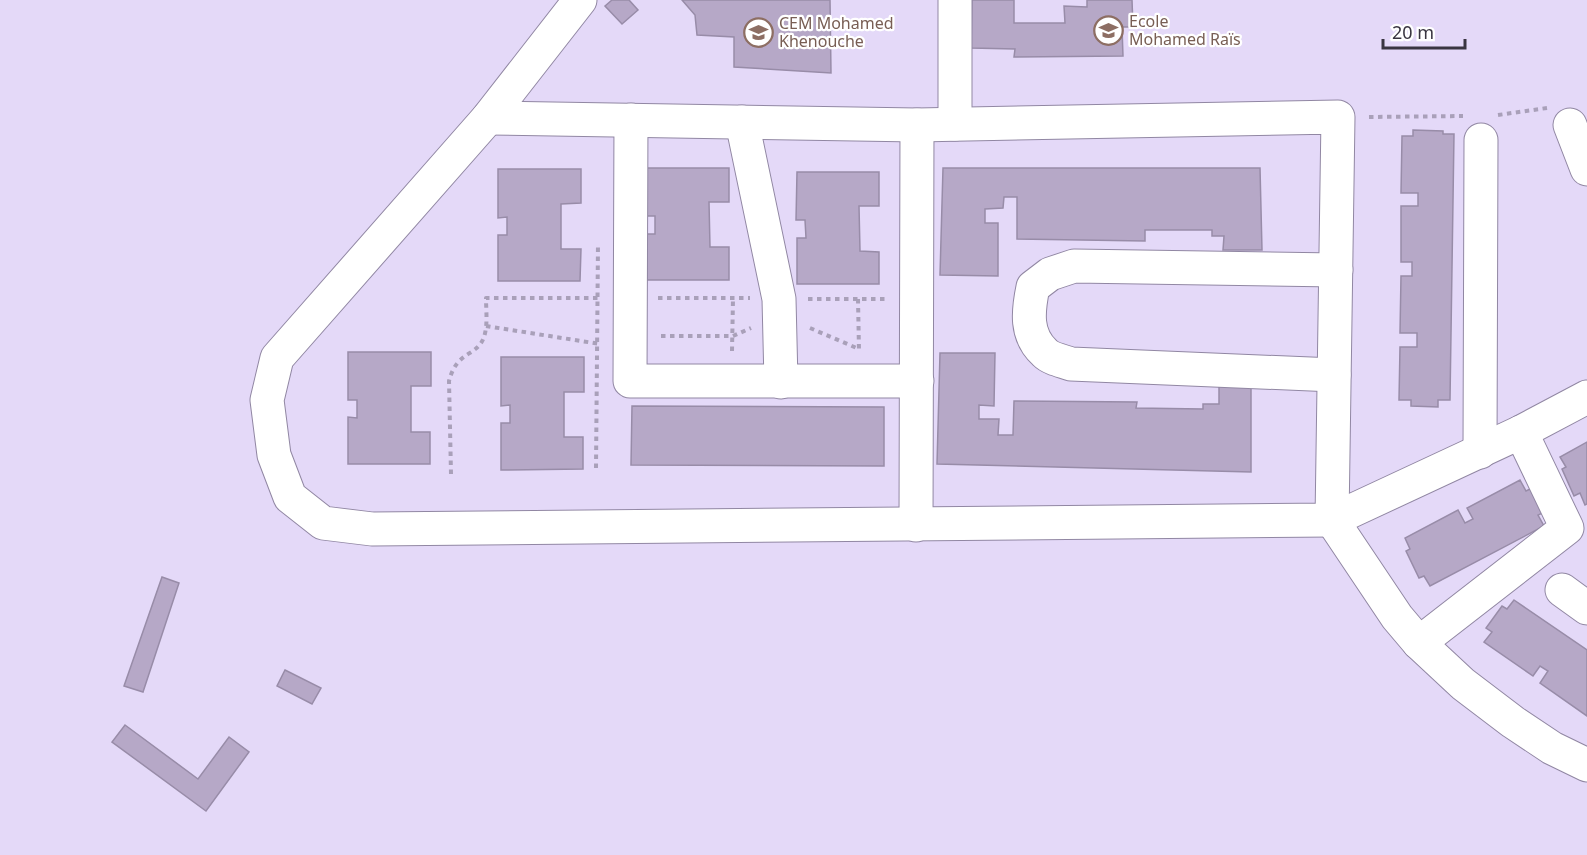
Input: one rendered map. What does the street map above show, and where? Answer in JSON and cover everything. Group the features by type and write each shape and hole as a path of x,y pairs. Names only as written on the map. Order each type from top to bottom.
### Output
{"street":[{"path":"580,0 488,118 277,358 267,400 274,455 290,497 323,523 372,529 1332,520 1480,452 1587,397"},
{"path":"955,0 955,124"},
{"path":"1561,116 1587,169"},
{"path":"488,118 917,125 1338,117 1332,520 1397,617 1419,643 1463,684 1513,722 1552,747 1587,765"},
{"path":"631,120 630,381 916,381"},
{"path":"742,122 779,298 781,382"},
{"path":"1478,124 1480,452"},
{"path":"916,525 917,125"},
{"path":"1334,375 1071,364 1045,354 1030,333 1028,311 1033,287 1050,274 1074,266 1336,270"},
{"path":"1419,643 1567,528 1521,432"}],"path":[{"path":"1338,117 1478,124 1561,116"},
{"path":"596,468 595,345 598,231"},
{"path":"732,382 733,298"},
{"path":"858,299 860,382"},
{"path":"486,326 595,345 631,337 733,336 780,315 859,349"}],"building":[{"path":"612,0 629,0 638,10 622,24 605,6"},
{"path":"682,0 830,0 831,73 734,67 734,37 697,35 695,15"},
{"path":"972,0 1014,0 1014,23 1065,23 1064,6 1087,7 1087,0 1132,0 1133,27 1122,27 1123,56 1014,57 1015,49 971,48"},
{"path":"1413,130 1443,131 1443,134 1454,134 1450,400 1438,400 1438,407 1411,406 1411,400 1399,400 1400,347 1417,347 1417,333 1400,333 1401,276 1412,276 1412,262 1401,262 1401,206 1418,206 1418,193 1401,193 1402,136 1413,136"},
{"path":"647,168 729,168 729,202 709,202 710,247 729,247 729,280 647,280 647,234 655,234 655,216 647,216"},
{"path":"943,168 1260,168 1262,250 1223,250 1224,236 1212,236 1212,230 1145,230 1145,241 1017,239 1017,197 1004,197 1003,208 985,209 985,223 998,223 998,276 940,275"},
{"path":"498,169 581,169 581,203 561,204 561,249 581,249 580,281 498,281 498,235 507,235 507,217 498,218"},
{"path":"797,172 879,172 879,206 859,206 860,251 879,252 879,284 797,284 797,238 806,238 805,220 796,220"},
{"path":"348,352 431,352 431,386 411,386 411,432 430,432 430,464 348,464 348,417 357,418 357,400 348,400"},
{"path":"940,353 995,353 994,406 979,405 979,419 999,419 998,435 1013,435 1014,401 1137,402 1136,408 1203,409 1203,404 1219,404 1219,386 1251,387 1251,472 937,464"},
{"path":"501,357 584,357 584,392 564,392 564,437 583,437 583,469 501,470 501,423 510,423 510,405 501,406"},
{"path":"632,406 884,407 884,466 631,465"},
{"path":"1587,442 1587,504 1585,505 1580,493 1574,496 1562,469 1566,467 1560,457"},
{"path":"1520,480 1526,491 1532,488 1545,512 1538,515 1544,526 1430,586 1424,576 1419,578 1406,551 1410,549 1405,538 1458,510 1465,523 1473,519 1467,508"},
{"path":"162,577 179,583 143,692 124,686"},
{"path":"1514,600 1587,650 1587,716 1540,683 1548,671 1540,666 1533,676 1484,642 1492,632 1486,628 1502,606 1507,609"},
{"path":"285,670 321,688 312,704 277,686"},
{"path":"125,725 198,779 229,737 249,752 206,811 112,742"}],"place":[{"name":"Ecole Mohamed Raïs","path":"1108,30"},
{"name":"CEM Mohamed Khenouche","path":"758,32"}]}
